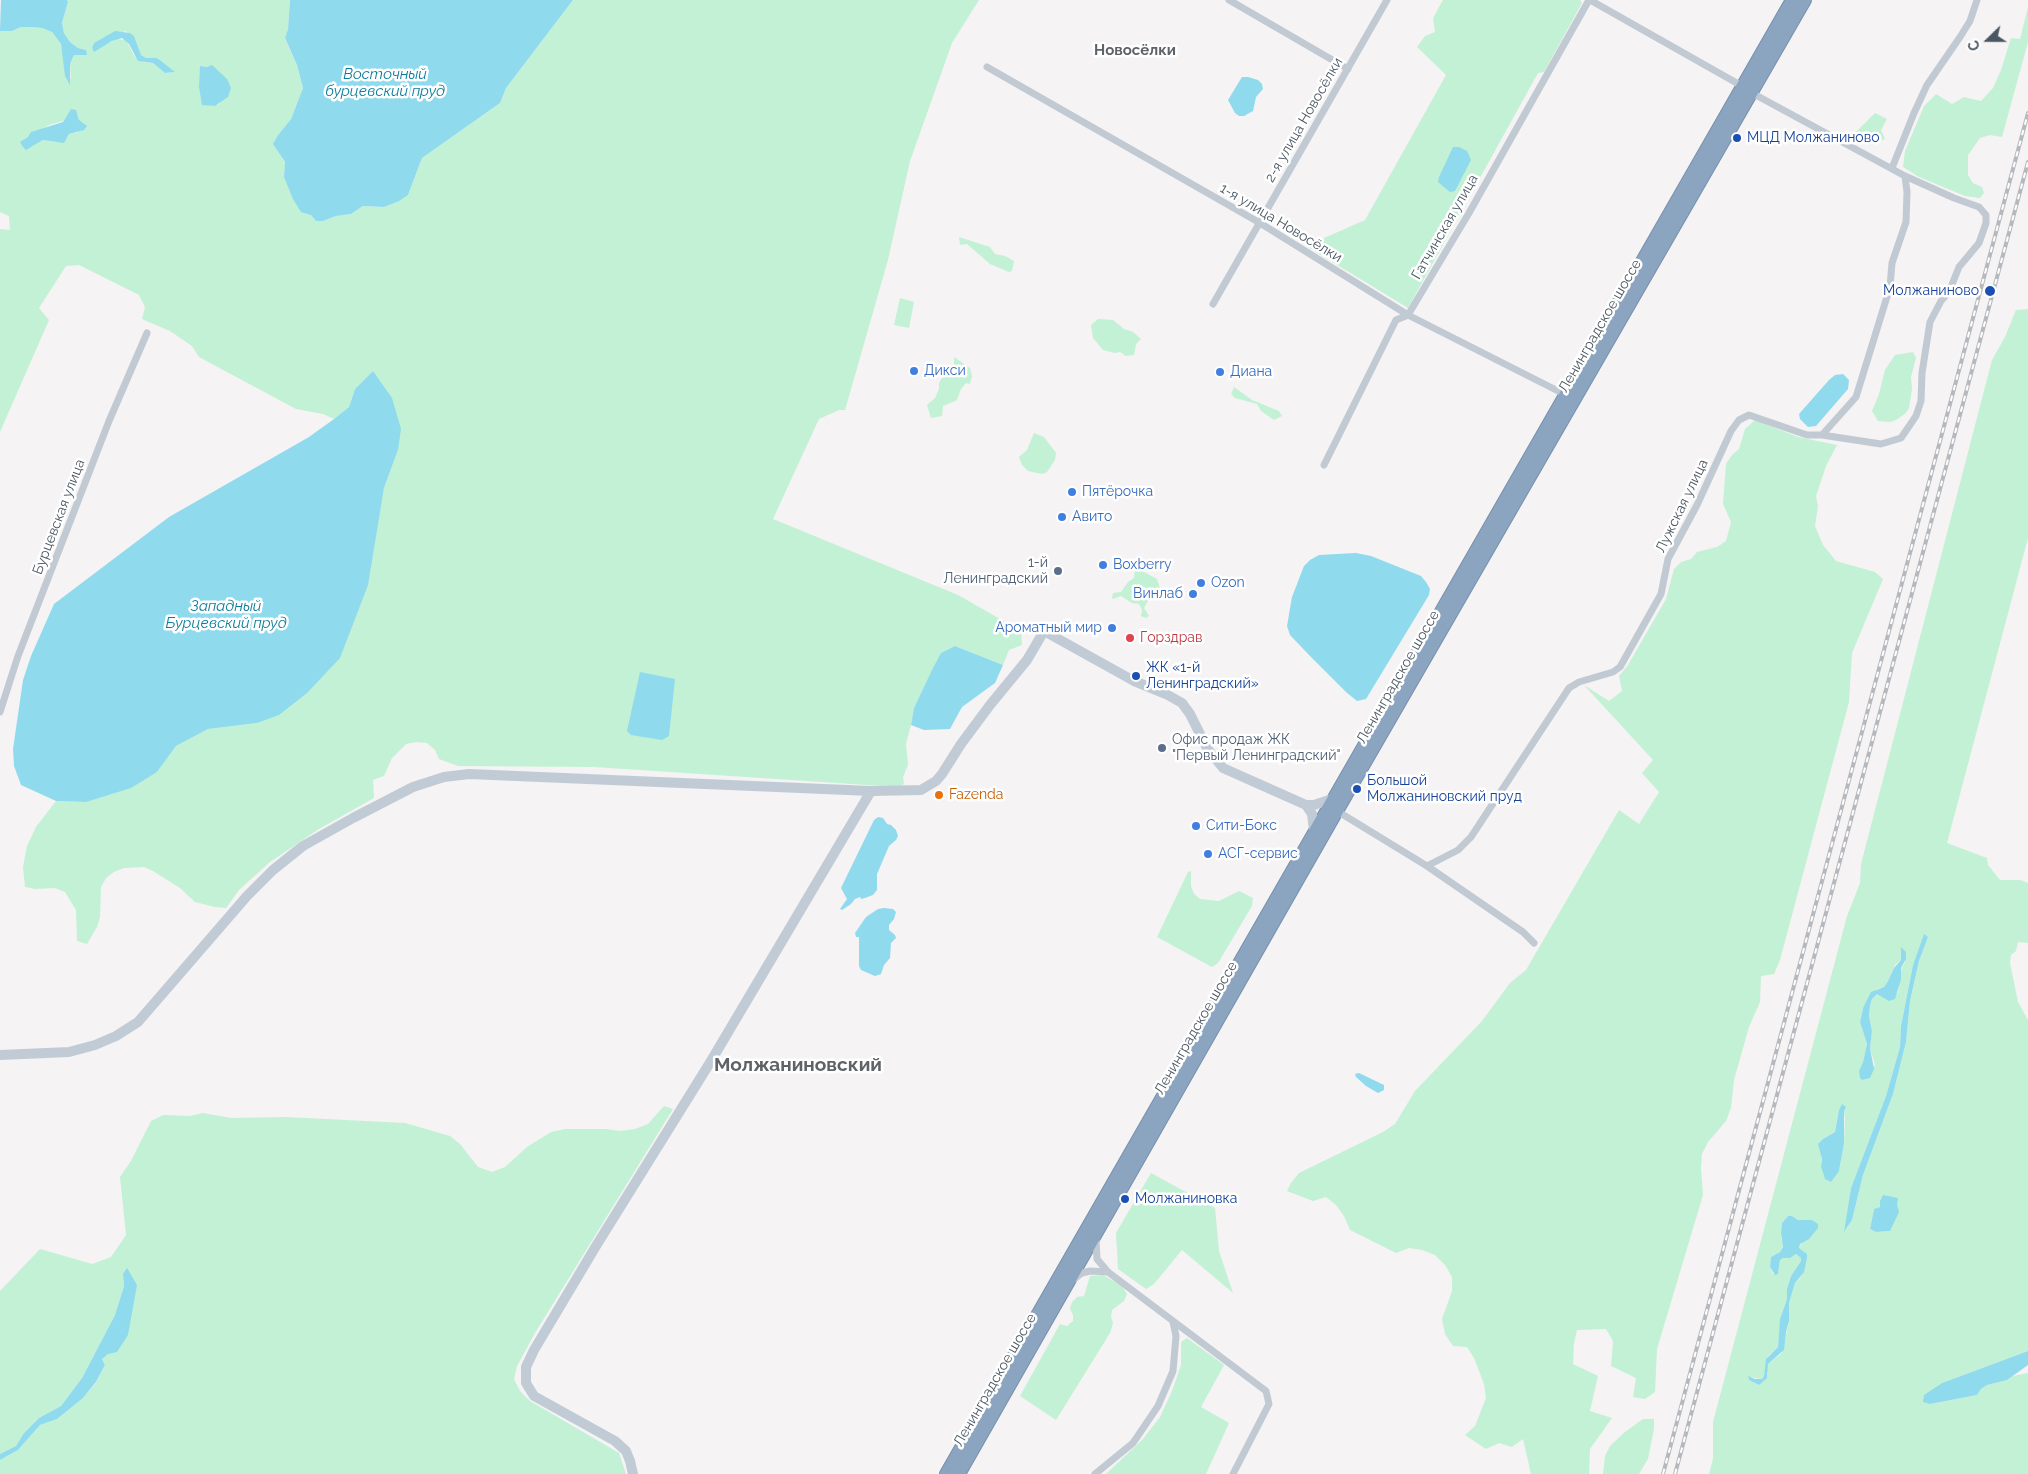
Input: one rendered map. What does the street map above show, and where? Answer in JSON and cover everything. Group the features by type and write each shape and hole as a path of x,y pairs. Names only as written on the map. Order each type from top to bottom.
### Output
{"highway":[{"name":"Ленинградское шоссе","path":"959,1474 1747,90 1792,0"},
{"name":"Ленинградское шоссе","path":"946,1474 1564,394 1747,90 1805,0"}],"street":[{"path":"1229,0 1348,69"},
{"name":"2-я улица Новосёлки","path":"1213,304 1387,0"},
{"path":"1589,0 1747,90 1905,176 1907,192 1906,222 1892,263 1890,287 1856,397 1822,435"},
{"name":"Гатчинская улица","path":"1324,465 1396,320 1408,315 1469,213 1589,0"},
{"path":"1892,168 1927,85 1970,21 1977,0"},
{"name":"1-я улица Новосёлки","path":"987,67 1260,223 1408,315 1564,394"},
{"name":"Лужская улица","path":"1427,866 1458,850 1471,837 1570,688 1579,682 1613,672 1620,667 1661,594 1668,559 1697,505 1731,430 1740,420 1748,415 1807,435 1822,435 1880,444 1902,438 1916,416 1921,401 1922,373 1930,322 1948,292 1959,266 1969,252 1979,243 1983,234 1986,215 1979,207 1905,176"},
{"name":"Бурцевская улица","path":"0,712 18,656 109,421 146,333"},
{"path":"0,1055 69,1052 95,1045 116,1036 138,1022 247,896 303,846 413,787 444,777 469,774 871,791 921,790 936,781 990,705 1027,660 1044,631 1134,681 1166,694 1182,704 1190,714 1207,748 1223,768 1306,806 1312,814 1314,830"},
{"path":"633,1474 626,1451 615,1442 534,1396 526,1383 526,1367 534,1350 596,1246 711,1061 871,791"},
{"path":"1306,806 1320,804 1332,799"},
{"path":"1337,811 1427,866 1523,932 1534,943"},
{"path":"1098,1230 1096,1253 1101,1265 1108,1272 1146,1299 1173,1322 1212,1348 1266,1391 1269,1404 1233,1474"},
{"path":"1064,1290 1076,1277 1086,1272 1100,1270 1108,1272"},
{"path":"1095,1474 1133,1443 1158,1406 1173,1371 1176,1336 1173,1322"}],"green space":[{"path":"67,0 290,0 288,29 285,39 297,65 303,88 291,119 278,135 274,144 285,163 284,177 316,221 323,221 336,216 351,214 363,206 384,207 408,195 422,158 500,103 506,88 573,0 979,0 952,43 910,161 888,260 845,410 839,410 819,419 773,519 958,595 1021,631 1022,645 1009,650 1003,665 955,646 941,653 914,708 906,744 908,765 903,777 904,784 898,787 594,767 458,766 439,759 435,750 427,743 416,742 406,744 392,758 384,776 373,780 374,798 319,829 270,862 239,890 226,908 195,902 180,888 144,867 124,868 106,878 101,887 100,917 97,927 87,944 77,941 76,910 65,892 55,888 35,889 25,887 23,867 27,846 36,827 56,801 86,802 157,772 176,746 208,729 257,723 378,521 384,488 398,450 373,371 355,389 349,407 334,419 323,414 296,409 199,357 192,346 170,331 142,319 145,307 139,295 79,265 66,266 39,308 49,320 0,432 0,229 10,230 9,216 0,212 0,31 32,27 52,32 61,44 71,80 70,64 74,55 86,55 86,50 78,48 70,42 64,33 62,23","holes":["125,31 134,36 141,55 146,58 160,60 174,72 165,73 153,63 143,62 135,57 126,40 117,39 107,44","200,66 207,67 220,104 210,106","69,113 78,115 79,132 69,134 67,138 58,142 43,140 31,147 24,140 49,125 63,121"]},
{"path":"1443,0 1580,0 1582,3 1544,72 1538,73 1408,308 1306,246 1365,220 1446,75 1417,47 1425,36 1435,32 1433,18"},
{"path":"2028,7 2028,42 2002,137 1990,135 1980,138 1968,155 1968,175 1973,183 1982,187 1984,193 1980,198 1965,196 1919,177 1903,167 1905,151 1924,106 1936,94 1952,104 1964,97 1981,101 1993,88 2011,38 2020,39"},
{"path":"1875,113 1887,119 1881,130 1885,139 1877,142 1856,132"},
{"path":"959,237 990,247 995,254 1005,256 1014,261 1012,271 1009,272 990,264 967,244 960,245"},
{"path":"900,298 914,302 909,328 894,325"},
{"path":"2028,309 2028,538 1947,843 1987,858 1988,865 2000,880 2020,880 2028,883 2028,943 2018,942 2016,951 2011,955 2010,963 2018,1002 2028,1020 2028,1351 1942,1383 1936,1388 1930,1404 1977,1395 1987,1385 2028,1373 2028,1474 1709,1474 1713,1459 1713,1422 1847,916 1860,883 1861,864 1992,360 2005,337 2016,310","holes":["1924,935 1928,937 1919,961 1910,1001 1906,1042 1893,1094 1863,1175 1852,1220 1845,1231 1851,1188 1886,1096 1900,1047 1901,1026 1913,965","1901,948 1905,962 1900,972 1898,993 1877,994 1872,999 1869,1016 1872,1031 1870,1048 1875,1065 1859,1072 1867,1044 1860,1022 1863,1008 1877,989 1884,987 1895,965 1901,960","1842,1105 1845,1117 1844,1144 1839,1171 1821,1166 1823,1139 1835,1132 1839,1110","1880,1207 1890,1231 1876,1232 1870,1229 1874,1209","1788,1216 1798,1220 1812,1220 1799,1248 1804,1252 1806,1262 1800,1278 1795,1283 1789,1303 1789,1321 1782,1353 1768,1364 1766,1367 1768,1374 1759,1385 1749,1380 1748,1377 1762,1379 1768,1356 1778,1347 1781,1316 1787,1299 1787,1289 1791,1276 1801,1261 1801,1258 1796,1254 1783,1258 1780,1260 1778,1274 1773,1274 1770,1267 1771,1257 1780,1252 1783,1246 1781,1236 1782,1223"]},
{"path":"1098,319 1113,320 1141,339 1136,344 1134,355 1126,356 1120,352 1115,353 1103,350 1093,338 1091,325"},
{"path":"1913,352 1916,358 1911,377 1912,389 1909,408 1906,413 1896,420 1890,422 1878,421 1872,411 1879,394 1885,370 1895,355"},
{"path":"954,357 970,368 972,376 970,384 966,383 961,389 957,400 943,406 942,416 931,418 927,405 935,398 939,389 939,383 946,371 954,367"},
{"path":"1234,387 1252,400 1279,411 1282,416 1274,420 1261,411 1257,404 1235,398 1231,394"},
{"path":"1755,420 1798,437 1837,445 1826,466 1816,496 1818,506 1815,526 1823,545 1836,561 1875,572 1883,579 1852,653 1849,702 1780,960 1774,974 1761,976 1760,1002 1749,1027 1734,1080 1731,1108 1726,1121 1708,1142 1702,1154 1703,1195 1657,1349 1655,1392 1645,1399 1633,1397 1636,1378 1611,1366 1613,1341 1606,1329 1577,1330 1573,1364 1598,1376 1590,1411 1612,1418 1590,1449 1589,1474 1531,1474 1523,1439 1512,1447 1499,1443 1486,1449 1465,1435 1475,1426 1486,1398 1484,1384 1474,1358 1467,1347 1453,1346 1445,1334 1442,1319 1452,1291 1452,1277 1445,1265 1435,1255 1422,1250 1409,1248 1396,1253 1350,1230 1344,1216 1336,1205 1326,1197 1313,1201 1287,1191 1299,1173 1383,1132 1395,1124 1415,1091 1482,1021 1510,983 1526,970 1619,810 1639,824 1659,792 1642,773 1653,760 1584,685 1609,701 1622,691 1619,676 1628,665 1666,599 1674,569 1681,562 1691,559 1697,552 1717,547 1726,541 1731,522 1723,504 1726,464 1739,449 1745,429"},
{"path":"1034,433 1044,437 1056,453 1055,460 1047,472 1042,474 1028,471 1022,465 1019,457 1027,450"},
{"path":"1136,560 1141,563 1144,572 1157,579 1160,588 1165,591 1163,594 1151,595 1144,608 1149,616 1146,618 1141,616 1142,610 1139,604 1132,603 1121,596 1112,598 1113,593 1121,592 1128,582 1134,578"},
{"path":"1191,871 1191,886 1194,894 1200,899 1219,901 1239,891 1253,898 1252,906 1218,963 1212,967 1157,937 1188,872"},
{"path":"664,1106 673,1109 535,1333 517,1366 514,1379 520,1391 530,1401 619,1453 626,1474 0,1474 0,1460 18,1450 40,1425 57,1419 83,1398 96,1383 105,1365 102,1359 128,1335 130,1318 123,1275 124,1286 115,1315 82,1378 61,1406 39,1418 24,1433 16,1446 0,1454 0,1291 40,1249 92,1264 111,1257 126,1235 120,1177 131,1161 151,1121 163,1115 190,1116 203,1113 231,1118 286,1117 405,1123 450,1136 460,1144 478,1167 492,1172 505,1167 527,1147 551,1132 565,1129 620,1131 635,1129 648,1124"},
{"path":"1151,1173 1215,1208 1219,1251 1233,1293 1182,1250 1154,1284 1146,1289 1118,1269 1116,1233"},
{"path":"1103,1275 1122,1286 1127,1294 1124,1301 1112,1310 1111,1317 1113,1323 1110,1333 1056,1420 1020,1396 1060,1324 1067,1326 1073,1321 1070,1309 1072,1302 1077,1297 1084,1296 1090,1276"},
{"path":"1187,1338 1224,1365 1201,1407 1229,1423 1206,1474 1106,1474 1143,1439 1160,1417 1181,1365 1181,1342"},
{"path":"1643,1419 1654,1419 1654,1429 1648,1459 1639,1474 1603,1474 1605,1456 1610,1446"}],"water":[{"path":"1,0 67,0 62,23 64,33 70,42 78,48 86,50 87,55 74,55 70,64 70,85 65,76 61,44 52,32 32,27 0,31"},
{"name":"Восточный бурцевский пруд","path":"290,0 573,0 506,88 500,103 422,158 408,195 384,207 363,206 351,214 316,221 311,215 301,212 293,199 284,177 285,162 273,144 291,119 303,88 297,65 285,38 288,29"},
{"path":"115,31 130,33 134,36 141,55 146,58 160,60 175,72 165,73 153,63 138,61 129,44 122,38 112,41 94,52 92,48 94,43"},
{"path":"212,65 227,79 231,88 228,97 215,106 202,105 199,87 200,66 207,67"},
{"path":"1242,77 1258,80 1262,84 1263,89 1256,97 1253,111 1244,116 1239,116 1235,113 1228,100"},
{"path":"71,109 76,110 79,120 87,126 84,130 69,134 64,143 43,140 26,150 23,147 20,142 28,137 31,132 63,122"},
{"path":"1453,147 1459,147 1467,151 1471,160 1455,191 1450,192 1438,182"},
{"name":"Западный Бурцевский пруд","path":"373,371 392,398 401,429 398,450 384,488 368,585 340,658 307,693 279,715 257,723 208,729 176,746 157,772 131,788 86,802 56,801 21,785 14,766 13,749 23,680 31,656 54,604 169,517 309,437 334,419 349,407 355,389"},
{"path":"1843,374 1849,380 1848,389 1816,426 1808,427 1800,419 1799,414 1829,380 1835,375"},
{"path":"1356,553 1371,556 1421,576 1430,589 1429,595 1366,699 1357,701 1290,635 1287,626 1292,597 1304,566 1319,555"},
{"path":"955,646 1003,665 995,683 962,707 950,729 924,730 911,725 914,708 941,653"},
{"path":"640,672 675,679 669,736 662,740 631,735 627,731"},
{"path":"878,817 883,818 887,824 891,825 896,830 898,836 889,846 877,874 877,890 873,895 855,899 842,910 840,909 847,899 841,888 874,820"},
{"path":"878,909 893,909 896,912 894,919 889,925 889,930 896,938 891,943 890,958 884,965 881,974 875,976 861,970 859,966 859,937 856,937 855,933 866,917"},
{"path":"1924,934 1928,937 1919,961 1910,1001 1906,1042 1893,1094 1863,1175 1852,1220 1844,1232 1851,1188 1886,1096 1900,1047 1901,1026 1913,965"},
{"path":"1901,947 1906,952 1906,959 1901,968 1901,979 1895,999 1889,1001 1877,994 1872,999 1869,1016 1872,1031 1870,1048 1874,1069 1870,1078 1862,1080 1859,1071 1867,1044 1860,1022 1863,1008 1871,992 1884,987 1888,981 1894,968 1901,960"},
{"path":"1359,1073 1384,1085 1384,1090 1378,1093 1366,1086 1356,1077 1355,1074"},
{"path":"1842,1104 1846,1107 1844,1111 1844,1144 1839,1171 1831,1182 1825,1179 1818,1144 1835,1132"},
{"path":"1883,1195 1898,1198 1899,1212 1890,1231 1876,1232 1870,1229 1874,1209 1880,1207"},
{"path":"1788,1216 1798,1220 1812,1220 1818,1224 1818,1228 1809,1239 1800,1244 1799,1248 1807,1254 1807,1258 1804,1272 1795,1283 1789,1303 1789,1321 1784,1350 1768,1364 1767,1378 1759,1385 1749,1380 1748,1376 1762,1379 1766,1359 1778,1347 1780,1319 1787,1299 1787,1289 1791,1276 1801,1261 1801,1258 1796,1254 1790,1258 1783,1258 1780,1260 1778,1274 1775,1275 1770,1267 1771,1257 1780,1252 1783,1247 1782,1223"},
{"path":"127,1268 137,1285 128,1335 117,1352 108,1354 102,1359 105,1365 96,1382 83,1398 57,1419 40,1425 18,1450 0,1460 0,1454 16,1446 24,1433 39,1418 61,1406 82,1378 115,1315 124,1286 123,1274"},
{"path":"2028,1351 2028,1365 2007,1380 1987,1385 1977,1395 1930,1404 1923,1402 1924,1395 1942,1383"}],"railway":[{"path":"1663,1474 2028,113"},
{"path":"1675,1474 2028,162"}],"place":[{"name":"МЦД Молжаниново","path":"1737,138"},
{"name":"Молжаниново","path":"1990,291"},
{"name":"Дикси","path":"914,371"},
{"name":"Диана","path":"1220,372"},
{"name":"Пятёрочка","path":"1072,492"},
{"name":"Авито","path":"1062,517"},
{"name":"Boxberry","path":"1103,565"},
{"name":"1-й Ленинградский","path":"1058,571"},
{"name":"Ozon","path":"1201,583"},
{"name":"Винлаб","path":"1193,594"},
{"name":"Ароматный мир","path":"1112,628"},
{"name":"Горздрав","path":"1130,638"},
{"name":"ЖК «1-й Ленинградский»","path":"1136,676"},
{"name":"Офис продаж ЖК \"Первый Ленинградский\"","path":"1162,748"},
{"name":"Большой Молжаниновский пруд","path":"1357,789"},
{"name":"Fazenda","path":"939,795"},
{"name":"Сити-Бокс","path":"1196,826"},
{"name":"АСГ-сервис","path":"1208,854"},
{"name":"Молжаниновка","path":"1125,1199"}],"district":[{"name":"Новосёлки","path":"1135,50"},
{"name":"Молжаниновский","path":"798,1065"}]}
